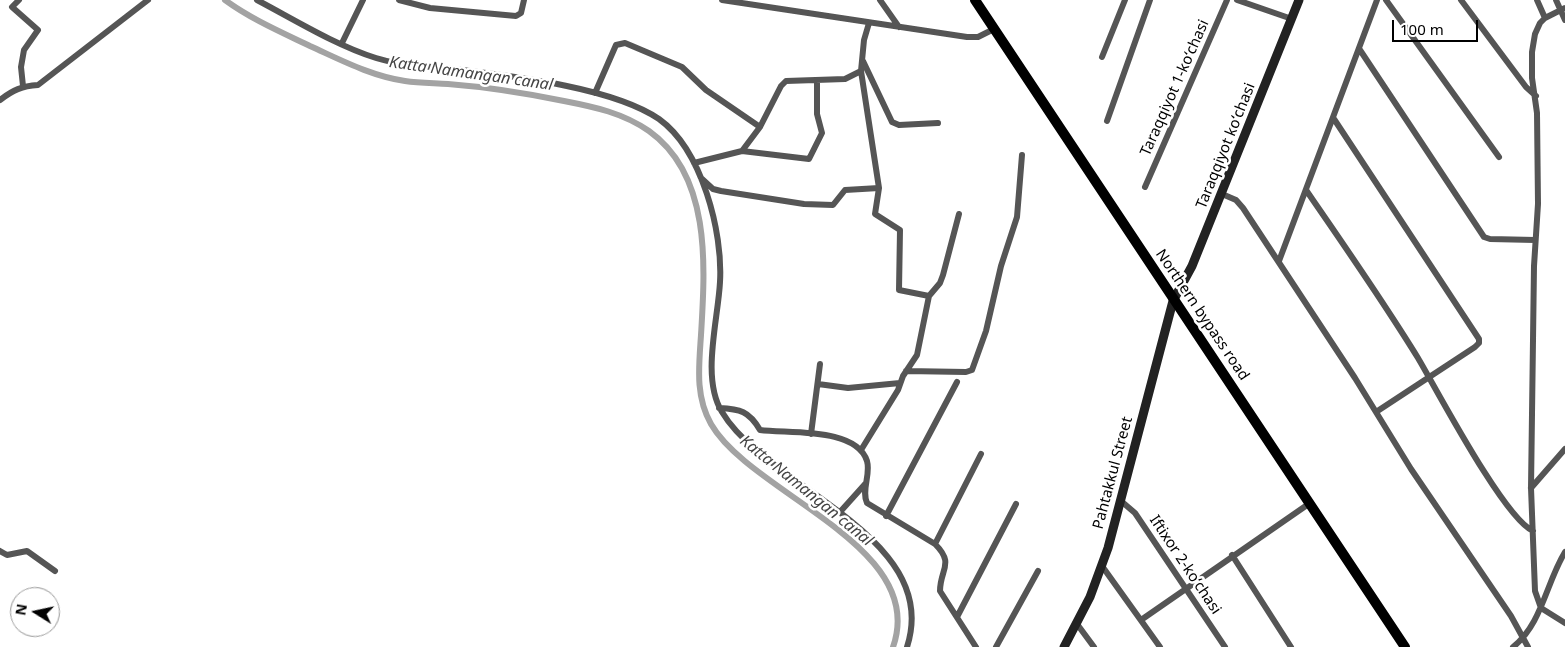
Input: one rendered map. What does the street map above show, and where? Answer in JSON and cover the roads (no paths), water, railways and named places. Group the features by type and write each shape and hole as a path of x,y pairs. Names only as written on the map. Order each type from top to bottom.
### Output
{"main road":[{"name":"Northern bypass road","path":"975,0 1173,301 1216,361 1405,647"}],"street":[{"path":"20,0 12,7 38,30 24,50 21,68 23,86"},
{"path":"0,100 13,90 23,86 38,85 148,0"},
{"path":"257,0 342,43 385,60 520,79 595,93 628,104 658,119 673,132 694,162 700,177 712,213 720,259 720,280 712,369 713,392 719,408 740,435 786,475 840,512 871,539 897,570 909,597 912,618 907,647"},
{"path":"342,43 363,0"},
{"path":"399,0 430,8 516,16 521,13 524,0"},
{"path":"722,0 869,23 978,37 994,29"},
{"path":"880,0 899,27"},
{"path":"1102,57 1125,0"},
{"path":"1107,122 1150,0"},
{"name":"Taraqqiyot 1-koʻchasi","path":"1146,187 1227,0"},
{"path":"1237,0 1292,19"},
{"name":"Taraqqiyot koʻchasi","path":"1173,301 1192,266 1299,0"},
{"path":"1279,261 1334,120 1377,0"},
{"path":"1386,0 1499,157"},
{"path":"1461,0 1526,87 1536,96"},
{"path":"1537,0 1545,18"},
{"path":"1556,0 1563,9 1565,20"},
{"path":"1563,9 1545,18 1537,28 1532,52 1532,78 1536,96 1538,204 1535,240 1532,488 1534,591 1540,608 1565,623"},
{"path":"869,23 865,34 861,70 879,188 875,214 898,228 901,235 898,289 929,296"},
{"path":"595,93 616,45 625,43 682,67 706,90 760,127"},
{"path":"1360,50 1484,237 1490,239 1535,240"},
{"path":"863,60 892,122 899,125 938,123"},
{"path":"742,151 760,127 781,86 786,81 817,81 845,78 861,70"},
{"path":"694,162 742,151 809,159 822,133 817,114 817,81"},
{"path":"1334,120 1479,337 1478,344 1376,412"},
{"path":"906,370 966,372 972,370 986,331 1001,266 1017,217 1022,155"},
{"path":"700,177 713,188 720,191 804,204 833,204 845,190 879,188"},
{"path":"1306,190 1404,336 1494,486 1521,524 1533,531"},
{"path":"1222,194 1236,200 1243,208 1279,261 1412,470 1511,616 1528,647"},
{"path":"861,450 898,390 906,370 917,355 929,296 940,283 959,214"},
{"name":"Pahtakkul Street","path":"1064,647 1077,624 1102,566 1121,501 1173,301"},
{"path":"811,434 820,364"},
{"path":"886,516 957,382"},
{"path":"817,387 848,388 900,383"},
{"path":"719,408 730,408 750,414 760,430 840,438 854,444 861,450 866,461 865,495 867,503 936,544 943,552 947,563 940,591 976,647"},
{"path":"1532,488 1565,449"},
{"path":"936,544 981,454"},
{"path":"840,512 866,482"},
{"name":"Iftixor 2-koʻchasi","path":"1121,501 1134,513 1225,647"},
{"path":"1141,620 1232,555 1310,503"},
{"path":"956,617 1016,504"},
{"path":"0,551 8,555 27,551 55,571"},
{"path":"1513,647 1523,639 1540,608 1565,552"},
{"path":"1232,555 1291,647"},
{"path":"1102,566 1160,647"},
{"path":"996,647 1038,571"},
{"path":"1077,624 1094,647"}],"waterway":[{"name":"Katta Namangan canal","path":"225,0 277,30 368,71 392,79 506,91 598,108 619,115 639,125 649,131 669,150 684,172 694,198 700,225 703,281 699,381 702,403 706,413 711,424 732,450 761,474 830,524 862,551 885,579 897,611 893,647"}]}
